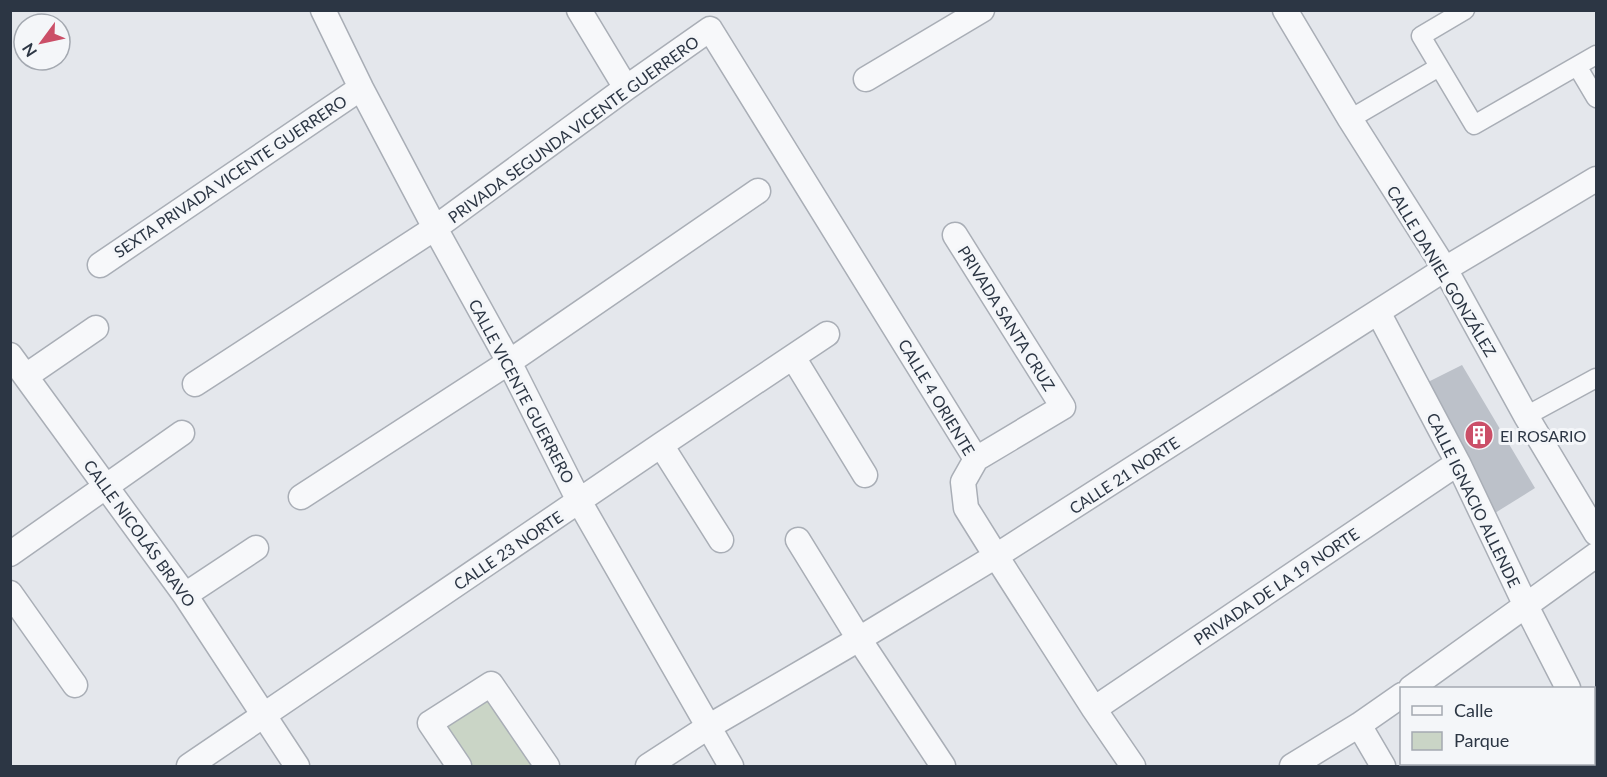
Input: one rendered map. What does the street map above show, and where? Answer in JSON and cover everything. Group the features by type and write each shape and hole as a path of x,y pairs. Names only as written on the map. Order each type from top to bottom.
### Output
{"street":[{"name":"CALLE VICENTE GUERRERO","path":"323,10 361,88 509,362 579,501 731,766"},
{"path":"579,10 626,88"},
{"path":"866,79 982,10"},
{"name":"CALLE DANIEL GONZÁLEZ","path":"1285,10 1350,119 1445,269 1526,416 1596,533"},
{"path":"1465,10 1421,36 1474,125 1596,55"},
{"name":"PRIVADA SEGUNDA VICENTE GUERRERO","path":"195,384 435,228 626,88 711,29"},
{"name":"CALLE 4 ORIENTE","path":"711,29 976,459 963,482 966,508 1133,766"},
{"path":"1577,66 1596,98"},
{"path":"1350,119 1439,67"},
{"name":"SEXTA PRIVADA VICENTE GUERRERO","path":"99,265 361,88"},
{"name":"CALLE 21 NORTE","path":"648,766 708,727 996,556 1445,269 1596,179"},
{"path":"301,497 509,362 758,191"},
{"name":"PRIVADA SANTA CRUZ","path":"955,235 1063,407 976,459"},
{"name":"CALLE IGNACIO ALLENDE","path":"1378,312 1458,463 1567,687"},
{"path":"26,376 96,328"},
{"name":"CALLE 23 NORTE","path":"189,766 827,334"},
{"name":"CALLE NICOLÁS BRAVO","path":"10,355 185,595 297,766"},
{"path":"793,357 865,475"},
{"path":"1526,416 1596,378"},
{"path":"10,554 182,433"},
{"path":"661,445 721,540"},
{"name":"PRIVADA DE LA 19 NORTE","path":"1094,709 1458,463"},
{"path":"798,540 936,764"},
{"path":"185,595 256,548"},
{"path":"1412,687 1596,555"},
{"path":"10,593 75,685"},
{"path":"459,766 430,723 491,684 547,766"},
{"path":"1292,766 1359,725 1400,696"},
{"path":"1359,725 1383,766"}],"green space":[{"path":"492,688 543,766 464,766 437,725"}],"building":[{"name":"El ROSARIO","path":"1462,365 1535,488 1495,513 1428,382"}],"place":[{"name":"El ROSARIO","path":"1479,435"}]}
